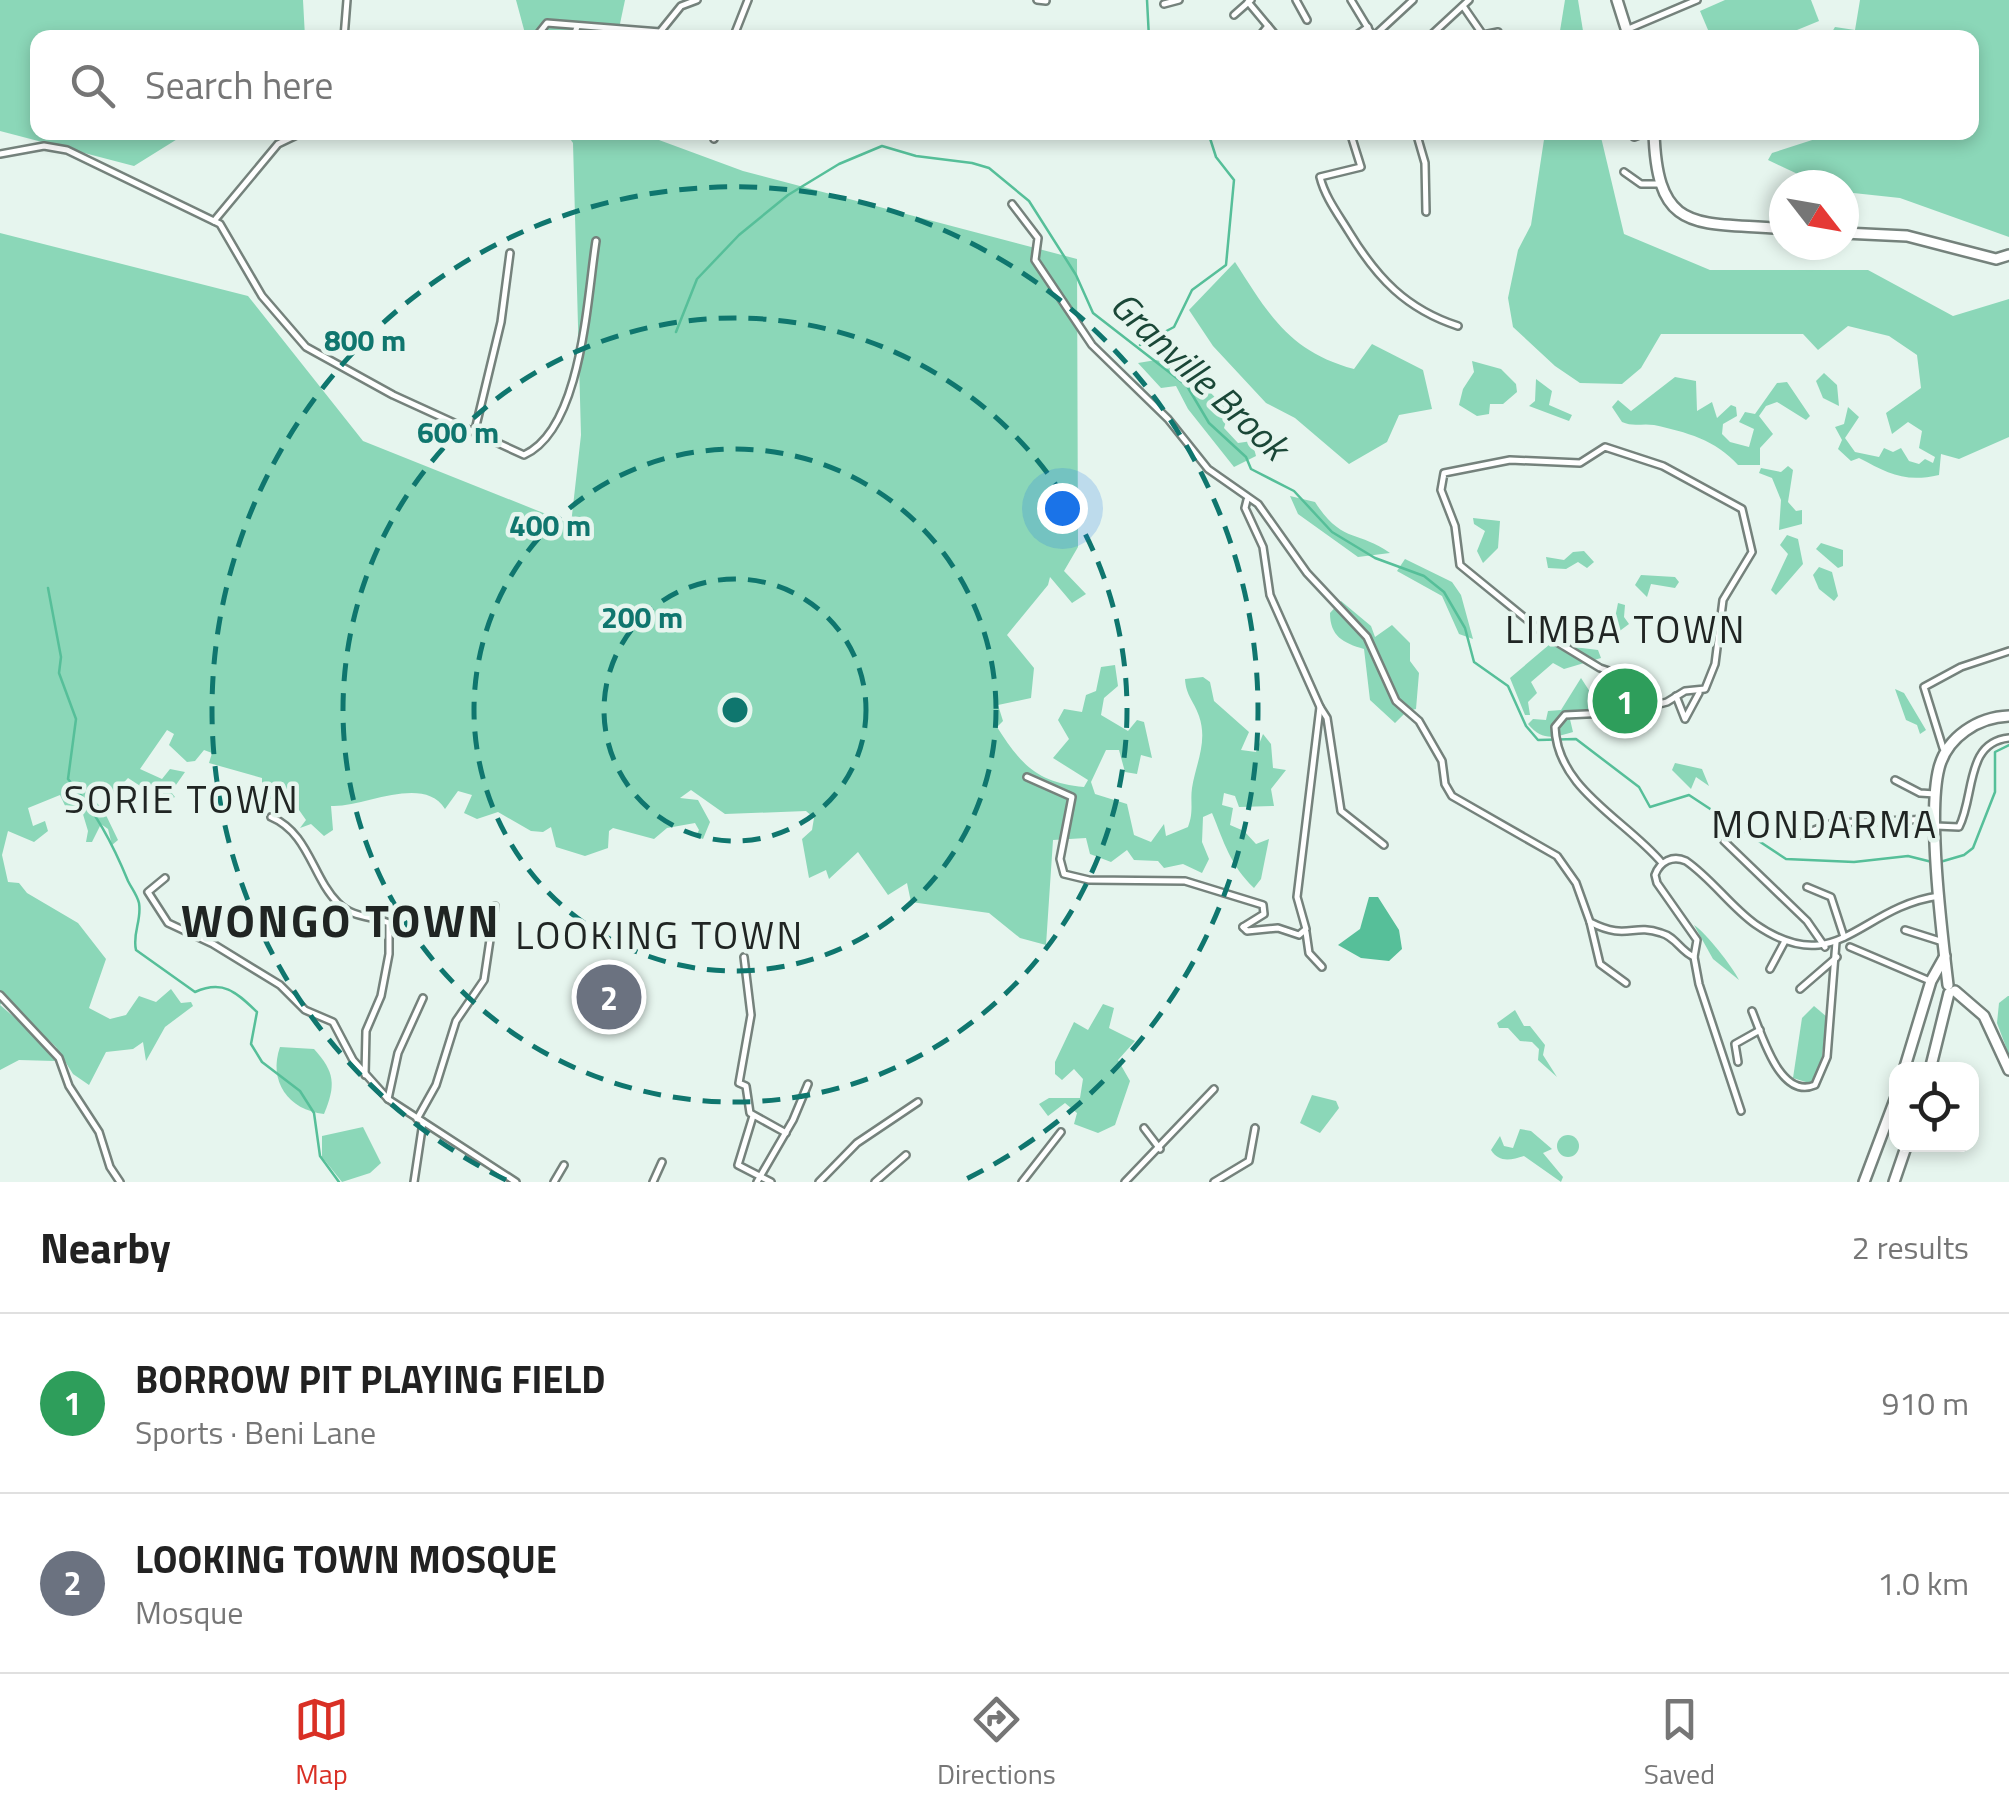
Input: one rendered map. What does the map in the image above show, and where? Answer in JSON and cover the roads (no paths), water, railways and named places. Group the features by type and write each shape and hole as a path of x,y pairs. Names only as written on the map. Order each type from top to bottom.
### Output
{"street":[{"path":"345,30 348,0"},
{"path":"662,30 680,6 696,0"},
{"path":"736,30 748,0"},
{"path":"1036,0 1046,1"},
{"path":"1164,4 1179,0"},
{"path":"1296,0 1308,20"},
{"path":"1351,0 1370,30"},
{"path":"1381,30 1413,0"},
{"path":"1617,0 1627,30"},
{"path":"1636,30 1698,0"},
{"path":"1234,16 1250,1 1271,30"},
{"path":"1437,30 1466,3 1481,30"},
{"path":"541,30 547,23 627,30"},
{"path":"1265,30 1268,26"},
{"path":"1364,30 1368,27"},
{"path":"214,221 282,140"},
{"path":"1353,140 1362,167 1320,178 1338,216 1363,257 1396,293 1426,314 1458,326"},
{"path":"1418,140 1427,177 1426,212"},
{"path":"1651,140 1657,184 1674,207 1694,220 1769,228"},
{"path":"0,154 44,146 67,150 214,221 262,296 306,347 393,395 524,455 536,449 570,398 596,241"},
{"path":"1624,172 1642,184 1657,184"},
{"path":"1012,204 1038,238 1035,260 1092,346 1168,418 1200,460 1247,500 1258,504 1307,573 1368,637 1396,702 1418,721 1442,761 1445,784 1452,796 1557,856 1576,883 1600,964 1626,983"},
{"path":"1859,233 1882,233 1996,258 2009,255"},
{"path":"475,430 502,322 510,253"},
{"path":"1654,707 1633,679 1600,668 1558,643 1460,565 1455,526 1441,490 1441,479 1448,470 1526,458 1577,463 1609,447 1663,466 1699,488 1731,500 1743,512 1752,552 1724,598 1716,664 1685,719 1676,696"},
{"path":"1247,500 1245,508 1263,547 1270,596 1327,718 1341,810 1384,845"},
{"path":"1948,750 1944,748 1924,687 1961,667 2009,650"},
{"path":"1662,863 1573,778 1556,745 1557,721 1565,714 1654,707 1684,692 1699,693"},
{"path":"1320,707 1297,897 1309,953 1322,967"},
{"path":"1932,1062 1950,989 1943,942 1936,823 1939,766 1948,750 1972,726 2009,716"},
{"path":"1801,835 1833,824 1959,826 1972,790 1976,759 1989,744 2009,738"},
{"path":"1027,777 1072,796 1074,804 1060,859 1064,874 1089,880 1185,881 1263,904 1264,914 1243,930 1278,928 1299,935 1306,929"},
{"path":"1896,780 1913,791 1935,794"},
{"path":"271,817 314,858 338,903 358,916 389,923 389,954 381,996 366,1030 365,1076"},
{"path":"1724,841 1807,921 1825,946"},
{"path":"1741,1111 1699,984 1694,957 1697,940 1657,884 1655,875 1662,863 1676,858 1686,862 1749,919 1785,940 1811,949 1836,942 1901,905 1941,896"},
{"path":"164,878 148,892 168,922 213,944 280,985 305,1010 333,1022 365,1076 388,1099 516,1182"},
{"path":"1807,887 1822,889 1831,897 1844,937"},
{"path":"414,1182 420,1120 460,1012 484,980 495,906"},
{"path":"1590,922 1616,934 1646,930 1668,935 1694,957"},
{"path":"1905,930 1943,942"},
{"path":"1770,968 1785,940"},
{"path":"1752,1011 1786,1080 1797,1086 1815,1084 1826,1058 1836,942"},
{"path":"1850,948 1950,989 1984,1016 2009,1070"},
{"path":"1906,1062 1928,980 1945,956"},
{"path":"744,957 751,1016 739,1080 746,1086 753,1116 737,1163 759,1179 771,1182"},
{"path":"1800,989 1836,957"},
{"path":"0,995 53,1048 69,1086 106,1147 110,1167 120,1182"},
{"path":"388,1099 398,1053 423,998"},
{"path":"1738,1062 1735,1044 1760,1030"},
{"path":"759,1179 808,1084"},
{"path":"1125,1182 1214,1088"},
{"path":"818,1182 857,1143 918,1102"},
{"path":"753,1116 786,1133"},
{"path":"1864,1182 1889,1116"},
{"path":"1144,1128 1160,1148"},
{"path":"1214,1182 1243,1167 1251,1157 1255,1128"},
{"path":"1022,1182 1061,1132"},
{"path":"1894,1182 1904,1152"},
{"path":"875,1182 906,1155"},
{"path":"653,1182 662,1162"},
{"path":"554,1182 564,1164"}],"waterway":[{"path":"1147,0 1149,30"},
{"path":"1140,345 1174,327 1192,290 1226,265 1234,180 1216,157 1211,140"},
{"name":"Granville Brook","path":"676,332 697,279 739,235 788,195 839,164 882,146 989,168 1029,201 1076,275 1093,313 1187,386 1209,423 1246,457 1251,469 1294,491 1332,532 1375,558 1424,576 1444,592 1465,628 1474,662 1508,686 1526,726 1538,740 1576,739 1639,787 1650,807 1689,795 1786,859 1854,862 1908,856 1932,862"},
{"path":"48,588 61,657 59,673 76,719 68,779 102,827 138,900 136,950 195,992 214,987 229,990 257,1012 251,1044 262,1062 300,1091 314,1113 320,1156 339,1182"},
{"name":"Granville Brook","path":"1940,862 1973,848 1995,792 1995,752 2009,745"}],"place":[{"name":"BORROW PIT PLAYING FIELD","path":"1625,701"},
{"name":"LOOKING TOWN MOSQUE","path":"609,997"}],"district":[{"name":"LIMBA TOWN","path":"1626,629"},
{"name":"SORIE TOWN","path":"182,799"},
{"name":"MONDARMA","path":"1825,824"},
{"name":"WONGO TOWN","path":"341,920"},
{"name":"LOOKING TOWN","path":"660,935"}]}
